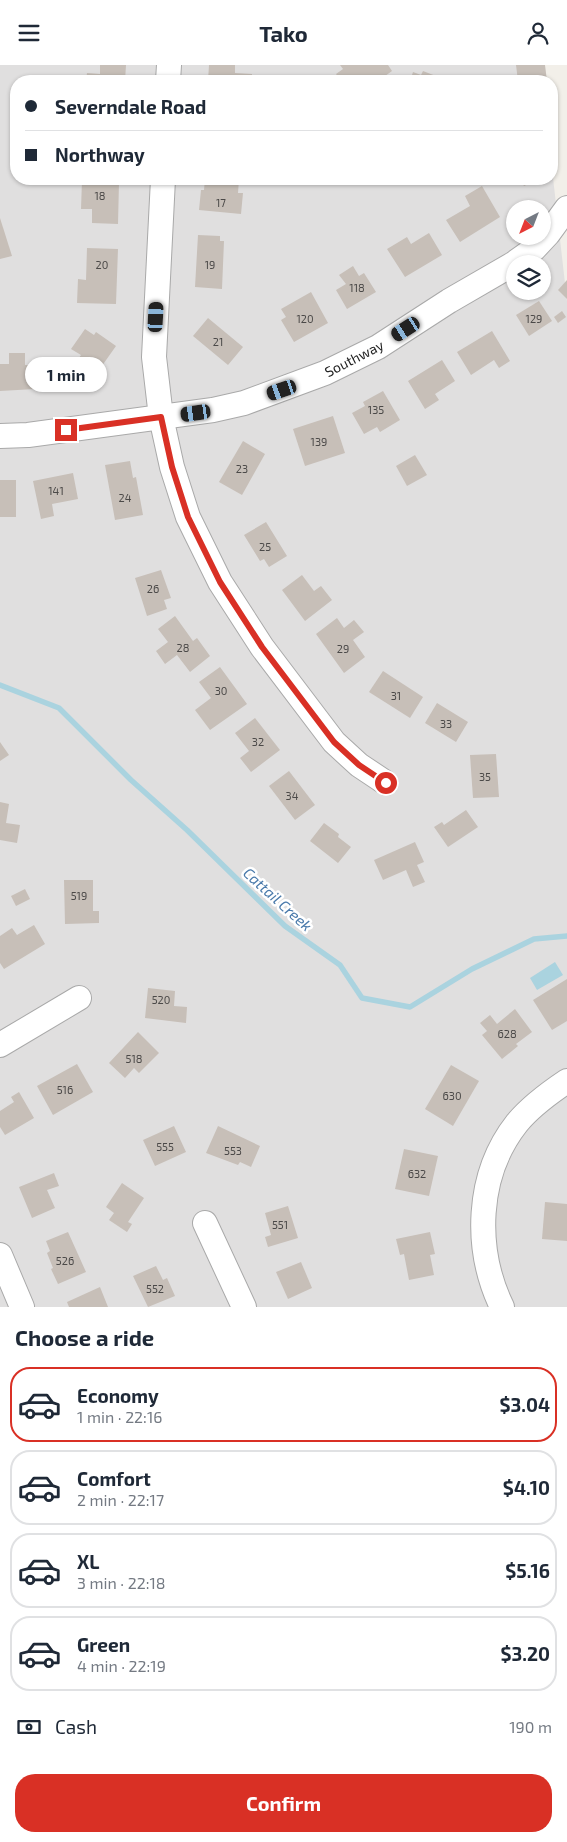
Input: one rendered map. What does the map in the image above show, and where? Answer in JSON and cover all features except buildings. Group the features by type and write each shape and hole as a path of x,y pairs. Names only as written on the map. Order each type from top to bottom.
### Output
{"street":[{"path":"163,185 154,357 161,417 172,467 188,517 220,582 262,647 334,742 359,765 386,783"},
{"name":"Southway","path":"0,436 28,435 161,417 244,403 325,373 378,347 527,254 548,235 567,208"},
{"path":"0,1045 79,998"},
{"path":"502,1307 488,1271 484,1254 484,1214 487,1183 495,1159 517,1123 530,1108 567,1081"},
{"path":"205,1223 244,1307"},
{"path":"0,1255 22,1307"}],"shaded area":[{"path":"0,65 541,65 542,75 10,75 10,185 554,185 567,301 567,1307 0,1307"}],"water":[{"path":"555,962 563,975 537,990 530,978"}],"waterway":[{"name":"Cattail Creek","path":"0,685 59,708 131,780 187,830 285,926 340,965 362,998 410,1007 472,969 534,939 567,936"}],"route":[{"path":"66,430 161,417 172,467 188,517 220,582 262,647 334,742 359,765 386,783"}]}
